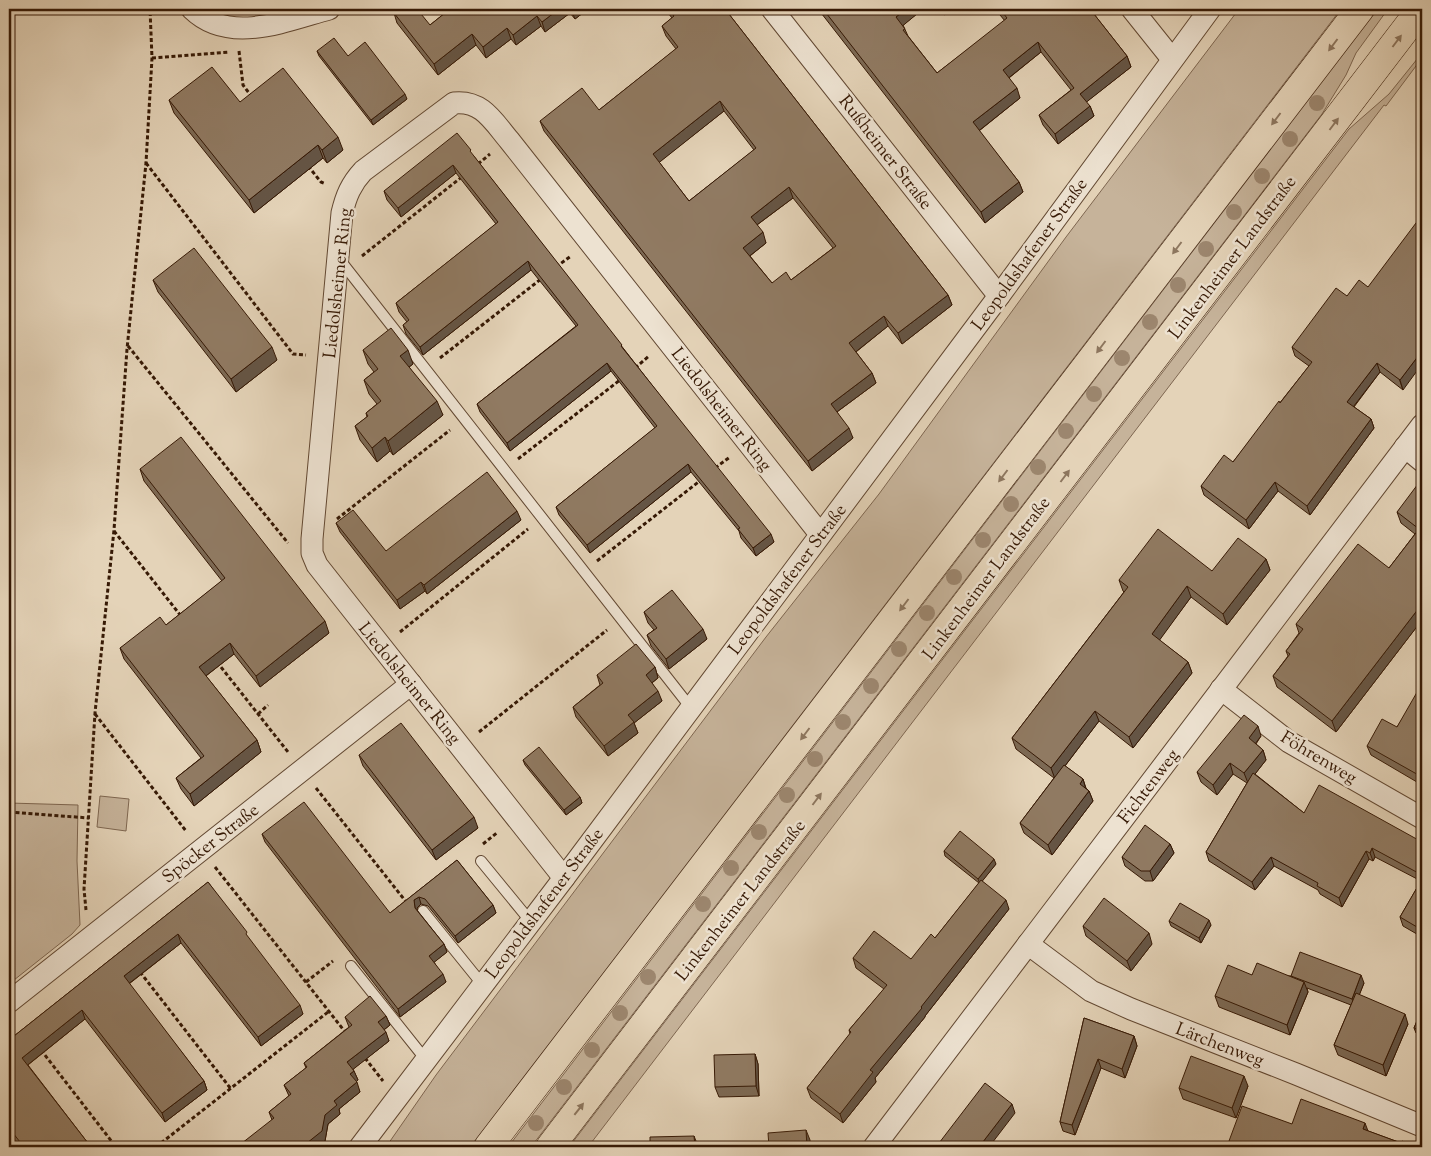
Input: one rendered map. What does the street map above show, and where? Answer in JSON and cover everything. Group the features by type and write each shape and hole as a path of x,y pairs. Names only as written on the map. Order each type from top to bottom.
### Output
{"main road":[{"path":"488,1147 1360,9"},
{"name":"Linkenheimer Landstraße","path":"550,1147 1421,9"}],"street":[{"path":"192,9 214,24 246,28 266,26 328,9"},
{"name":"Rußheimer Straße","path":"772,9 999,296"},
{"path":"1132,9 1172,59"},
{"name":"Leopoldshafener Straße","path":"360,1147 531,922 999,296 1210,9"},
{"name":"Liedolsheimer Ring","path":"564,878 317,565 312,546 329,356 342,263 342,213 346,195 353,183 363,171 454,103 472,104 479,108 491,118 509,140 820,534"},
{"name":"Fichtenweg","path":"874,1147 1422,425"},
{"path":"1405,447 1422,461"},
{"name":"Spöcker Straße","path":"9,1002 411,684"},
{"name":"Föhrenweg","path":"1222,689 1289,742 1422,818"},
{"name":"Lärchenweg","path":"1028,944 1091,991 1131,1009 1422,1126"}],"lane":[{"path":"342,263 691,708"},
{"path":"481,861 531,922"},
{"path":"424,911 482,984"},
{"path":"351,966 426,1060"}],"path":[{"path":"89,939 84,889 95,713 114,530 128,345 146,163 152,58 150,9"},
{"path":"152,58 248,51 266,26"},
{"path":"239,52 243,85 255,100"},
{"path":"478,164 509,140"},
{"path":"303,159 321,182 346,195"},
{"path":"146,163 293,354 329,356"},
{"path":"342,263 470,171"},
{"path":"550,272 589,242"},
{"path":"425,369 542,278"},
{"path":"629,372 668,342"},
{"path":"128,345 298,556 464,419"},
{"path":"504,470 621,378"},
{"path":"709,473 748,442"},
{"path":"584,572 701,479"},
{"path":"382,647 542,518"},
{"path":"114,530 184,620"},
{"path":"461,746 621,619"},
{"path":"213,656 407,903"},
{"path":"258,714 268,705"},
{"path":"95,713 351,1041"},
{"path":"9,812 89,818"},
{"path":"134,965 231,1089"},
{"path":"156,1147 328,1012"},
{"path":"38,1047 116,1147"},
{"path":"363,1055 397,1099"}],"shaded area":[{"path":"1239,9 1341,9 470,1147 386,1147 436,1075 766,637 879,494 1066,237"},
{"path":"1378,9 1388,9 1356,53 1346,75 1322,114 531,1147 508,1147"},
{"path":"1422,53 1422,58 1386,106 1384,105 588,1147 569,1147 1349,129 1389,94"},
{"path":"100,796 129,799 126,831 97,827"},
{"path":"9,803 78,805 77,861 80,925 72,934 9,984"}],"building":[{"path":"398,9 417,9 430,25 450,9 559,9 542,22 537,16 513,35 507,28 483,47 472,34 434,64 394,13"},
{"path":"669,9 725,9 948,295 898,333 884,316 849,343 872,373 831,404 849,428 808,461 540,121 582,88 599,110 678,47 662,26 674,16","holes":["720,101 756,148 689,201 653,154","789,187 836,246 791,280 786,272 772,283 743,248 763,232 751,217"]},
{"path":"823,9 906,9 896,17 905,29 903,30 937,73 1007,18 1000,9 1090,9 1127,56 1080,94 1090,106 1055,134 1039,115 1074,88 1038,42 1003,70 1017,88 973,122 1019,182 981,212"},
{"path":"334,38 348,56 365,42 405,94 371,120 317,51"},
{"path":"212,67 240,102 283,68 338,137 322,150 318,145 249,200 169,100"},
{"path":"457,133 621,346 771,534 753,548 738,529 740,528 688,464 587,545 556,507 657,426 607,363 507,443 477,404 578,325 528,261 420,347 403,325 409,320 396,303 498,222 453,165 398,208 384,191"},
{"path":"1422,215 1422,351 1400,380 1377,363 1347,402 1371,419 1307,506 1275,482 1246,520 1201,486 1224,455 1233,462 1279,401 1280,403 1312,362 1292,347 1336,288 1347,296 1359,280 1368,287"},
{"path":"194,248 272,347 231,379 153,280"},
{"path":"391,328 408,350 400,356 437,401 388,441 385,437 372,448 355,426 368,416 366,413 381,401 364,380 378,369 363,350"},
{"path":"181,437 325,621 256,676 230,643 199,667 257,740 190,794 176,778 204,756 120,648 160,617 166,625 225,578 140,469"},
{"path":"487,472 517,511 424,585 421,582 397,600 336,523 353,510 386,551"},
{"path":"1418,484 1422,488 1422,604 1332,721 1273,676 1290,654 1286,651 1303,629 1296,624 1358,544 1389,568 1419,529 1397,512"},
{"path":"1158,529 1212,571 1238,538 1266,559 1223,614 1187,586 1152,634 1188,662 1129,737 1095,711 1051,768 1012,738 1128,587 1119,580"},
{"path":"672,590 703,629 666,659 647,635 657,628 644,612"},
{"path":"636,644 655,667 646,675 658,691 628,715 634,722 604,746 573,707 603,683 597,675"},
{"path":"1420,687 1422,688 1422,777 1367,746 1382,719 1397,727"},
{"path":"1244,715 1258,726 1249,738 1263,750 1244,773 1230,763 1213,785 1197,772"},
{"path":"401,723 474,817 432,850 359,755"},
{"path":"539,747 580,797 564,810 523,760"},
{"path":"1064,765 1083,779 1080,784 1089,791 1048,845 1020,823"},
{"path":"1253,773 1304,813 1319,785 1422,842 1422,875 1372,848 1370,853 1366,851 1339,898 1317,886 1318,883 1271,857 1252,882 1206,852"},
{"path":"304,802 390,913 457,860 493,905 455,936 425,899 419,897 414,900 415,908 444,944 429,956 443,974 398,1009 262,834"},
{"path":"1145,825 1170,844 1150,871 1141,871 1122,857"},
{"path":"960,831 994,859 978,879 944,851"},
{"path":"1422,879 1422,930 1400,917"},
{"path":"981,880 1006,900 922,1008 870,1070 873,1072 840,1114 807,1088 851,1032 849,1030 887,985 853,958 874,931 911,959 931,934 935,938"},
{"path":"208,882 300,1005 258,1037 178,934 124,976 204,1081 162,1113 82,1010 22,1058 91,1147 24,1147 9,1128 9,1040"},
{"path":"1104,898 1149,933 1127,961 1083,926"},
{"path":"1180,903 1209,920 1199,938 1169,921"},
{"path":"1300,952 1361,975 1352,999 1291,976"},
{"path":"1257,963 1304,982 1287,1025 1215,996 1228,965 1252,975"},
{"path":"1356,993 1405,1014 1383,1065 1334,1045"},
{"path":"370,996 386,1016 378,1022 386,1032 347,1062 354,1071 350,1074 357,1082 334,1101 337,1105 325,1115 322,1131 302,1147 237,1147 274,1118 269,1112 291,1094 284,1085 307,1067 304,1063 352,1025 345,1017"},
{"path":"1422,1009 1422,1031 1414,1028"},
{"path":"1084,1018 1134,1036 1122,1069 1098,1059 1072,1125 1060,1122"},
{"path":"755,1054 756,1086 715,1087 714,1055"},
{"path":"1191,1056 1244,1076 1232,1108 1179,1088"},
{"path":"985,1083 1012,1104 979,1147 936,1147"},
{"path":"1301,1099 1365,1123 1363,1129 1416,1147 1291,1147 1284,1145 1283,1147 1246,1147 1229,1141 1242,1106 1292,1124"},
{"path":"806,1130 807,1147 769,1147 768,1133"},
{"path":"694,1136 695,1147 650,1147 650,1137"}]}
